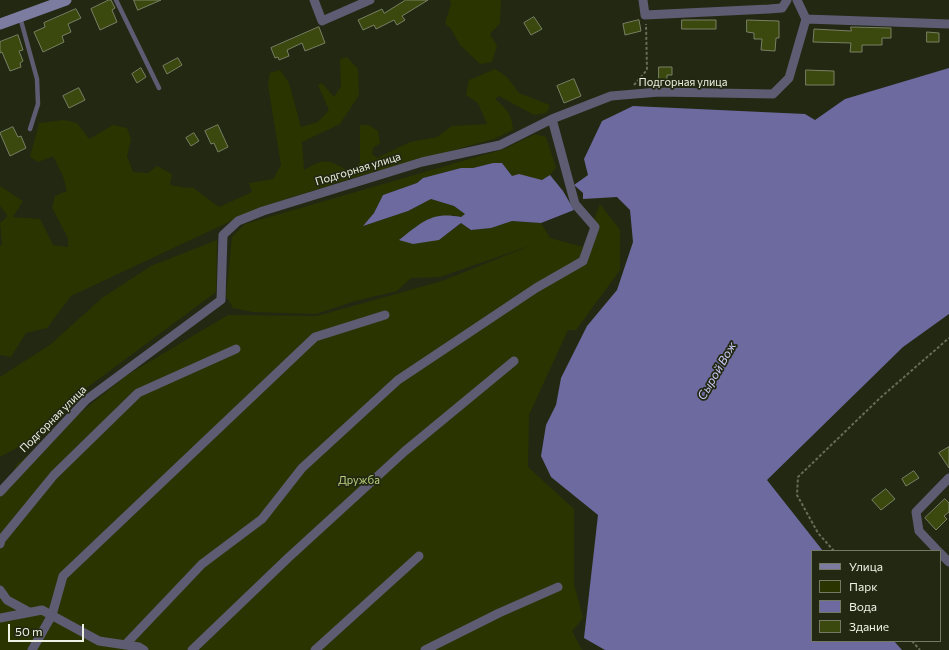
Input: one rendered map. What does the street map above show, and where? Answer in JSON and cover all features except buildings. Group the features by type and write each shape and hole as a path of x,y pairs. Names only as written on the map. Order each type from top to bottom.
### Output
{"main road":[{"path":"0,24 66,0"}],"street":[{"path":"314,0 322,21 370,0"},
{"path":"643,0 646,15 782,8 787,0"},
{"path":"797,0 806,20 949,24"},
{"name":"Подгорная улица","path":"0,492 86,400 221,300 223,235 238,221 263,211 422,162 500,145 552,119 611,96 659,92 773,94 789,78 806,20"},
{"path":"125,645 202,564 262,519 302,468 398,380 536,288 583,261 595,227 575,204 552,119"},
{"path":"32,650 52,615 63,576 315,337 385,315"},
{"path":"0,544 1,540 54,475 138,394 236,349"},
{"path":"192,650 288,558 405,451 514,361"},
{"path":"937,550 919,530 916,512 949,478"},
{"path":"941,554 949,562"},
{"path":"315,650 419,556"},
{"path":"425,650 499,613 558,587"},
{"path":"0,590 7,600 29,612"},
{"path":"0,618 42,610 52,615 98,646 125,645 138,647 144,650"}],"lane":[{"path":"116,0 159,88"},
{"path":"20,17 37,79 38,104 30,129"}],"path":[{"path":"626,95 647,70 646,15"},
{"path":"833,550 818,533 797,494 798,477 880,398 949,338"},
{"path":"913,642 920,650"}],"green space":[{"path":"450,0 501,0 500,23 490,34 497,46 492,62 480,64 460,45 451,29 445,23 451,4"},
{"path":"347,57 358,69 359,95 340,124 302,142 304,170 318,163 328,162 352,173 360,162 360,125 369,125 378,131 380,143 373,148 372,154 377,158 410,142 437,137 452,126 487,124 478,103 466,95 469,80 495,69 507,77 519,93 550,105 547,113 534,115 499,96 495,99 508,112 513,130 494,139 359,176 261,207 71,296 47,328 26,333 11,357 0,355 0,246 2,244 0,223 7,217 7,215 0,206 0,186 23,201 13,217 40,219 53,245 68,247 68,238 52,208 55,196 67,191 63,176 53,156 38,162 30,157 39,123 64,120 77,123 89,139 113,125 127,128 131,139 127,156 133,172 148,173 157,166 172,174 170,185 187,188 192,187 219,207 252,192 249,183 273,179 281,165 268,85 270,73 280,70 289,83 301,127 318,122 329,110 318,85 322,83 334,97 341,87 340,59"},
{"name":"Дружба","path":"535,134 546,137 556,167 550,175 542,180 512,176 502,163 493,163 473,168 461,168 423,178 417,183 383,195 374,213 363,226 408,211 431,199 454,206 465,214 461,217 452,215 439,240 462,223 471,230 491,228 512,221 541,223 550,238 583,247 600,204 620,230 620,270 576,330 568,330 529,415 528,467 574,509 574,584 583,618 572,631 582,650 0,650 0,496 17,464 127,375 228,315 317,316 442,281 532,245 440,277 411,278 397,291 355,301 316,314 252,312 233,308 226,296 232,237 245,224 504,149"},
{"path":"217,240 216,292 61,407 28,442 0,457 0,377 51,344 102,298 151,266"}],"water":[{"name":"Сырой Вож","path":"949,68 949,314 903,347 767,480 822,550 811,550 811,642 895,642 902,650 605,650 584,638 598,515 551,477 541,456 546,425 556,405 561,378 587,326 617,290 633,242 630,210 617,197 583,199 583,193 574,185 588,175 584,159 602,121 633,106 805,114 815,120 845,99"},
{"path":"493,163 502,163 512,176 519,174 542,180 550,175 563,191 574,210 541,223 512,221 491,228 471,230 461,223 439,240 413,244 399,240 420,224 434,217 461,217 465,214 454,206 431,199 408,211 363,226 374,213 383,195 417,183 423,178 461,168 473,168"}]}
